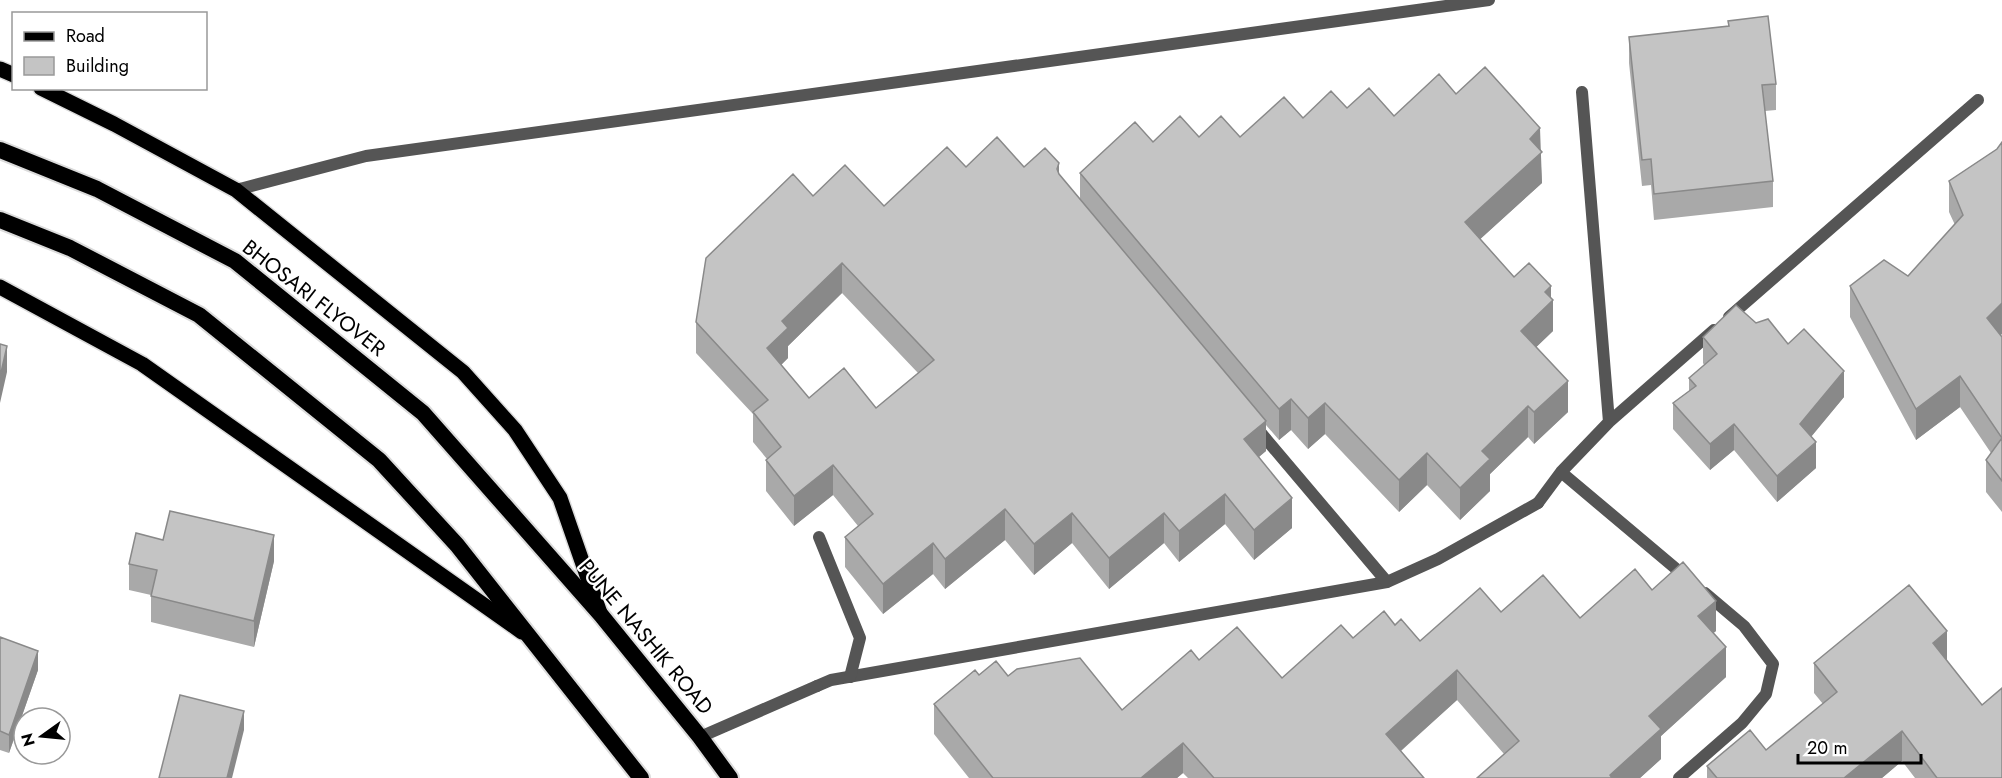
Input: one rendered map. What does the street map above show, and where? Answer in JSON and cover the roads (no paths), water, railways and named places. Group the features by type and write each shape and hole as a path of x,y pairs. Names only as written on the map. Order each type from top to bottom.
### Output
{"highway":[{"name":"BHOSARI FLYOVER","path":"0,150 97,189 235,261 423,413 523,528"},
{"path":"0,220 70,248 199,315 379,460 457,545 641,778"},
{"name":"PUNE NASHIK ROAD","path":"523,528 601,615 700,737 730,778"}],"main road":[{"path":"45,90 114,124 236,190 463,372 515,430 560,498 601,615"},
{"path":"0,287 142,364 530,637"}],"street":[{"path":"236,190 366,156 1489,0"},
{"path":"1582,92 1609,422"},
{"path":"700,737 831,680 1387,582 1438,559 1538,503 1561,472 1609,422 1978,100"},
{"path":"1249,418 1387,582"},
{"path":"1561,472 1744,626 1773,664 1766,694 1742,723 1679,778"},
{"path":"819,537 860,638 850,677"}]}
